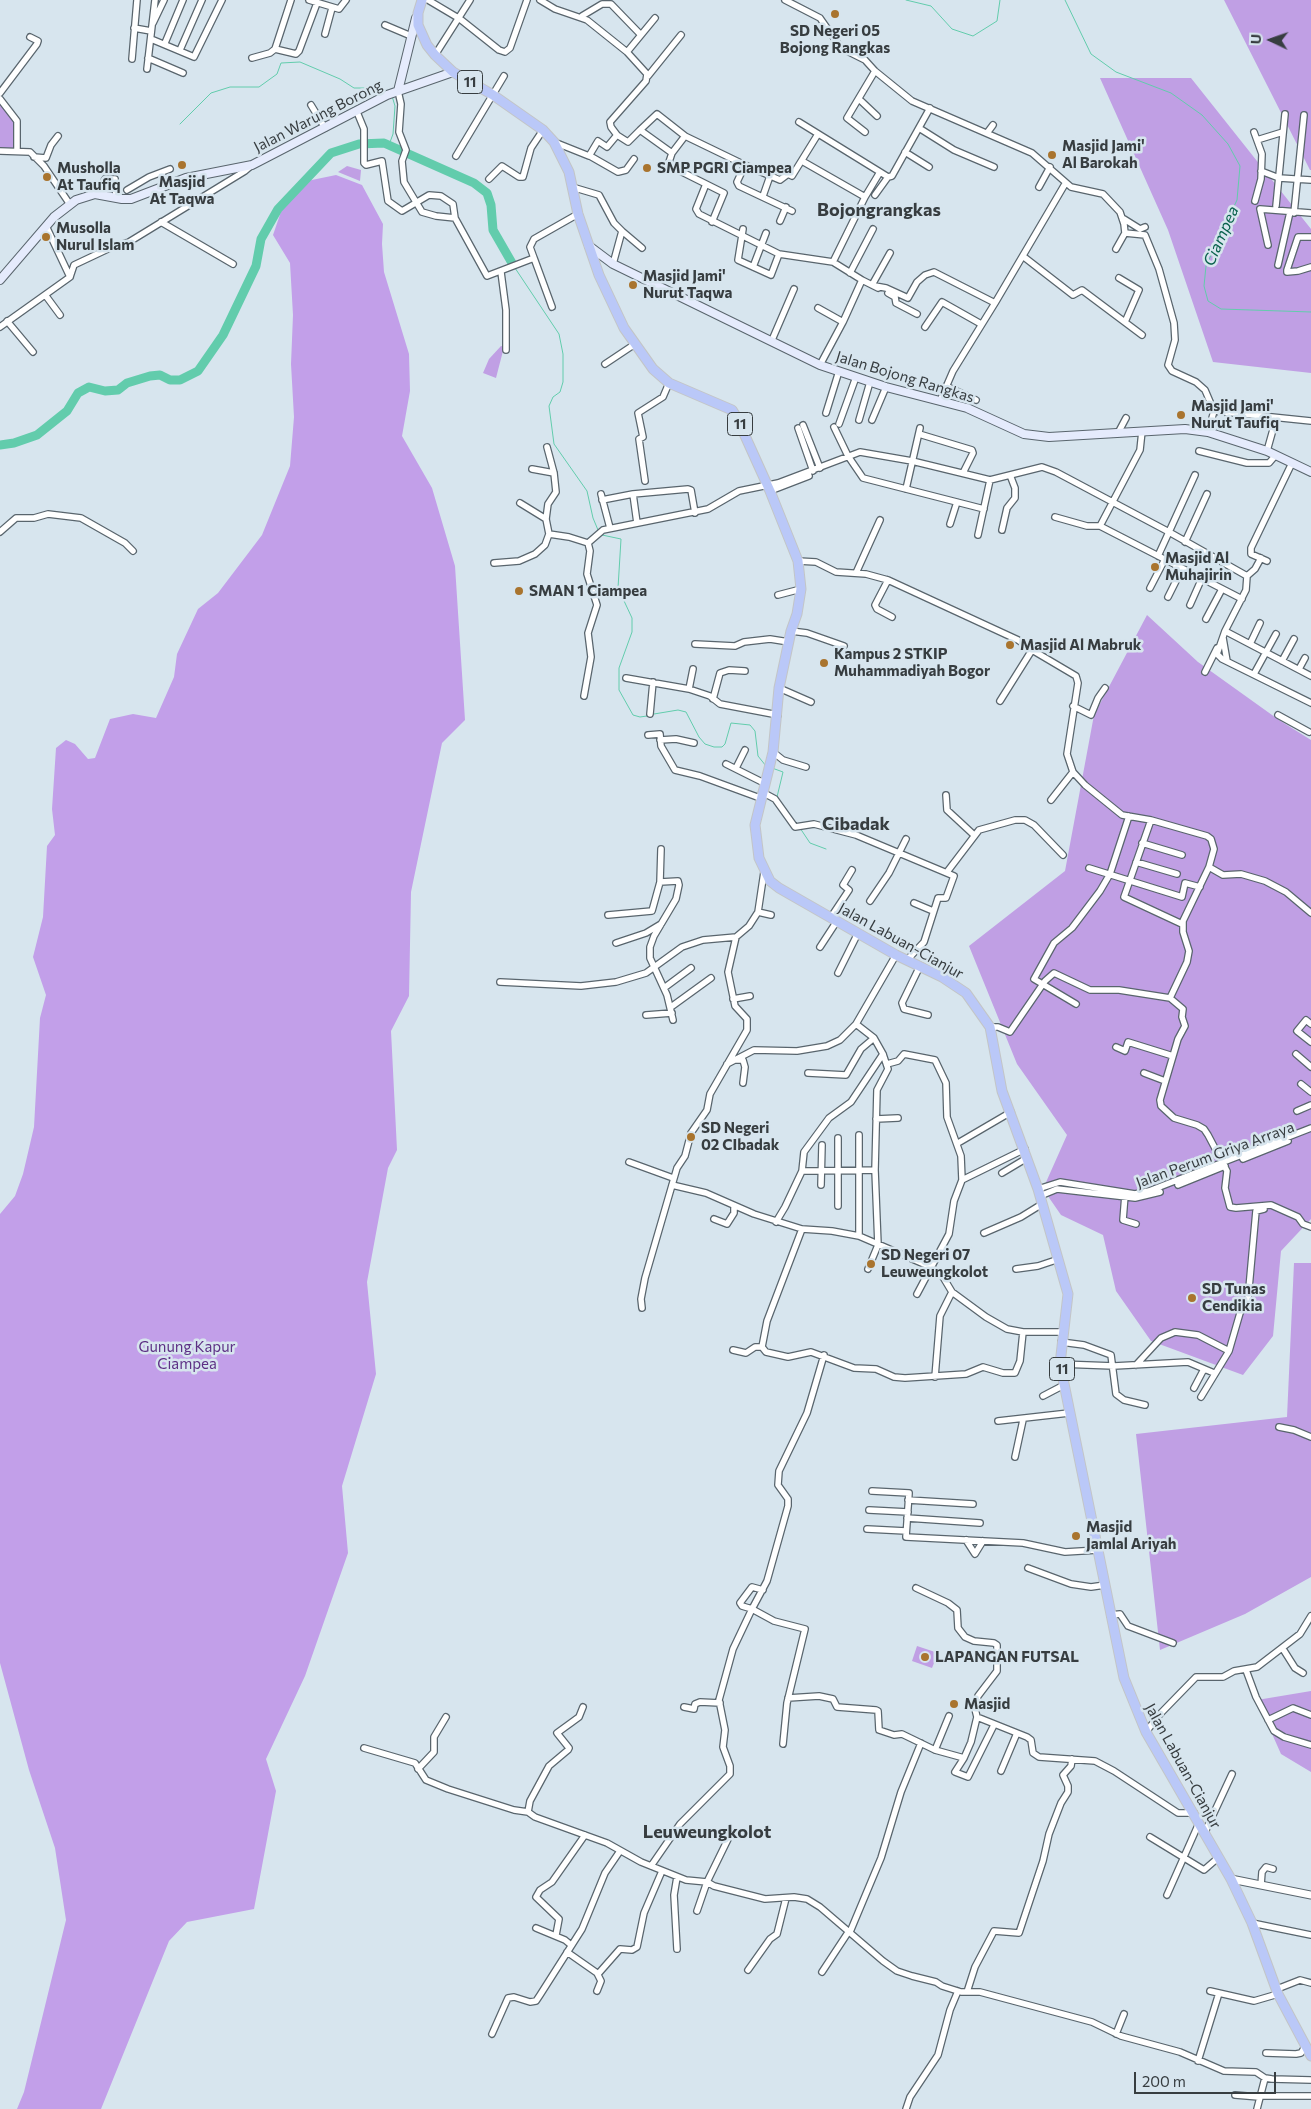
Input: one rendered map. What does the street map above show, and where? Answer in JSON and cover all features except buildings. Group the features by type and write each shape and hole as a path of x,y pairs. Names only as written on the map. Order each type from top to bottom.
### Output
{"highway":[{"name":"11","path":"422,0 418,13 421,34 435,55 453,72 493,95 543,130 554,142 564,159 578,214 589,246 612,303 635,344 653,368 668,383 732,410 752,449 798,561 801,589 797,614 791,631 779,688 778,715 773,752 755,826 759,858 764,872"},
{"name":"Jalan Labuan-Cianjur","path":"764,872 779,888 896,955 966,992 990,1026 996,1068 1040,1196 1068,1294 1062,1332 1060,1364 1124,1678 1146,1732 1231,1879 1305,2047 1311,2056"}],"main road":[{"name":"Jalan Warung Borong","path":"398,91 418,13"},
{"name":"Jalan Warung Borong","path":"131,199 186,178 252,165 387,96 453,72"},
{"path":"0,280 46,226 69,204 88,196 101,195 131,199"},
{"name":"Jalan Bojong Rangkas","path":"589,246 613,264 820,365 886,387 967,408 1006,427 1031,436 1050,437 1185,429 1208,432 1266,451 1311,472"}],"street":[{"path":"132,60 137,0"},
{"path":"147,69 154,0"},
{"path":"152,29 164,0"},
{"path":"165,43 184,0"},
{"path":"180,50 202,0"},
{"path":"150,39 165,43 194,57 222,0"},
{"path":"252,58 274,50 291,0"},
{"path":"309,0 332,8 342,8 346,0"},
{"path":"428,0 460,19 498,50 505,52 510,48 527,0"},
{"path":"435,55 460,19 470,0"},
{"path":"540,0 555,9 582,16 627,52 648,76"},
{"path":"785,0 820,18 841,48 865,60 875,72 912,101 1032,153 1050,167 1065,184 1103,194 1125,222 1131,223 1140,229 1145,227"},
{"path":"274,50 298,53 317,3"},
{"path":"582,16 602,4 611,4 641,35"},
{"path":"325,34 332,8"},
{"path":"627,52 656,18"},
{"path":"385,25 411,36"},
{"path":"134,28 152,29"},
{"path":"681,36 646,81 610,122 617,135 628,142 657,114 685,136 744,165 780,180 788,174 792,176 818,134"},
{"path":"0,93 37,44 38,41 30,37"},
{"path":"148,58 183,73"},
{"path":"865,132 848,118 875,72"},
{"path":"456,156 504,76"},
{"path":"398,91 401,104 398,132 406,150 402,162 403,179 420,210 426,213 455,218"},
{"path":"0,99 16,121 17,150"},
{"path":"859,99 877,116"},
{"path":"311,105 324,128"},
{"path":"875,195 888,177 892,176 930,108"},
{"path":"357,112 364,129 363,161 366,165 382,161 388,201 402,211 429,195 441,196 453,204 455,218 485,275 490,276 534,258"},
{"path":"1276,206 1285,114"},
{"path":"1278,266 1292,212 1304,115"},
{"path":"799,122 888,177"},
{"path":"987,133 993,125"},
{"path":"920,128 954,150 994,167"},
{"path":"489,179 502,166 518,177 523,177 531,148 543,130"},
{"path":"640,130 672,153"},
{"path":"1254,132 1262,154 1261,171 1255,201"},
{"path":"1257,140 1283,132"},
{"path":"590,156 598,141 607,147 617,135"},
{"path":"34,156 46,158 51,145 58,136"},
{"path":"685,136 669,160 671,165 724,193 712,222"},
{"path":"554,142 590,156 621,172 626,170 634,159"},
{"path":"0,151 17,150 30,152 44,166 69,204"},
{"path":"906,152 929,167"},
{"path":"802,161 865,197"},
{"path":"0,327 46,296 70,277 74,266 110,248 129,242 252,165"},
{"path":"744,165 738,185 792,211"},
{"path":"1039,187 1050,167"},
{"path":"131,199 126,188 149,176 170,169"},
{"path":"1261,171 1279,178 1311,180"},
{"path":"833,262 865,197 880,172"},
{"path":"763,196 770,176"},
{"path":"101,195 101,187 105,179 115,180 116,198"},
{"path":"706,184 696,209 699,214 712,222 779,254 833,262 895,297 896,303 918,314"},
{"path":"940,401 946,386 981,324 1024,257 1065,184"},
{"path":"572,186 598,195 610,217 622,231 642,248"},
{"path":"780,221 786,207"},
{"path":"1268,246 1260,209 1311,213"},
{"path":"552,307 530,252 534,239 578,214"},
{"path":"1116,249 1124,234 1122,217"},
{"path":"161,222 233,264"},
{"path":"46,226 70,277"},
{"path":"742,229 737,258 771,275 779,254"},
{"path":"850,273 873,229"},
{"path":"613,264 622,231"},
{"path":"754,267 766,233"},
{"path":"1124,234 1145,236 1159,269 1176,332 1173,350 1167,361 1170,368 1201,386 1214,411 1208,432"},
{"path":"1311,237 1298,237 1287,272 1311,267"},
{"path":"874,286 890,253"},
{"path":"1024,257 1073,295 1082,290 1142,336"},
{"path":"501,272 506,310 506,350"},
{"path":"874,286 886,288 907,298 917,282 925,275 934,272 995,303"},
{"path":"1119,278 1139,290 1125,322"},
{"path":"820,365 843,322 862,280"},
{"path":"772,340 794,290"},
{"path":"46,296 60,315"},
{"path":"925,327 942,302 981,324"},
{"path":"818,308 843,322"},
{"path":"7,322 33,352"},
{"path":"605,364 635,344"},
{"path":"826,413 839,371"},
{"path":"856,377 836,426 848,456 863,478 984,509"},
{"path":"859,420 870,382"},
{"path":"645,481 639,439 643,437 638,413 663,397 668,383"},
{"path":"946,386 976,400"},
{"path":"872,420 886,387"},
{"path":"1214,411 1311,421"},
{"path":"1118,433 1126,418"},
{"path":"1266,451 1274,426 1273,418"},
{"path":"588,543 601,531 610,528 695,513 708,509 739,491 769,488 809,476 810,471 801,426 820,468"},
{"path":"906,489 920,431 972,450 973,453 963,473"},
{"path":"1100,526 1140,450 1142,431"},
{"path":"494,563 519,561 535,554 545,545 549,534 546,519 549,502 556,492 554,473 547,447"},
{"path":"1198,450 1247,463 1269,463 1275,456"},
{"path":"810,471 865,451 990,480 1035,468 1049,469 1247,576"},
{"path":"1292,464 1251,548 1251,554 1264,559 1247,576 1247,587 1224,634 1217,654 1227,661 1311,703"},
{"path":"532,469 554,473"},
{"path":"1002,530 1007,508 1014,498 1015,488 1010,475"},
{"path":"1158,556 1195,475"},
{"path":"978,534 990,480"},
{"path":"610,528 601,497 690,489 695,513"},
{"path":"633,494 637,523"},
{"path":"1184,542 1207,494"},
{"path":"520,502 546,519"},
{"path":"950,524 957,502"},
{"path":"0,532 16,518 34,518 48,514 81,518 125,543 133,552"},
{"path":"1056,517 1087,526 1100,526 1158,556 1164,561 1242,599"},
{"path":"856,572 880,520"},
{"path":"549,534 569,537 588,543"},
{"path":"584,696 591,657 588,633 596,605 587,574 590,551 588,543"},
{"path":"798,561 816,562 836,572 856,572 888,580 1018,640 1078,677 1067,746 1073,772 1114,811 1202,833 1211,839 1214,849 1209,867 1182,924 1189,951 1187,962 1170,998"},
{"path":"1150,588 1164,561"},
{"path":"1168,596 1182,569"},
{"path":"1190,604 1202,578"},
{"path":"888,580 875,605 877,609 892,617"},
{"path":"778,595 801,589"},
{"path":"1206,619 1222,589"},
{"path":"1250,644 1260,623"},
{"path":"791,631 808,633 844,646"},
{"path":"1224,634 1250,644 1311,676"},
{"path":"1224,634 1227,661"},
{"path":"1254,674 1276,634"},
{"path":"695,644 735,646 744,642 770,639 789,642"},
{"path":"1282,661 1294,639"},
{"path":"1205,672 1214,651 1219,647"},
{"path":"1000,701 1032,650"},
{"path":"1299,669 1305,658"},
{"path":"689,689 693,669"},
{"path":"713,698 720,672 729,670 745,671"},
{"path":"626,678 689,689 713,698 720,704 778,715"},
{"path":"650,714 653,682"},
{"path":"779,688 812,702"},
{"path":"1073,706 1091,715 1098,698 1106,688"},
{"path":"1278,715 1310,731"},
{"path":"648,735 659,733 667,759 675,770 762,791"},
{"path":"660,740 676,739 694,743"},
{"path":"736,768 745,750"},
{"path":"773,752 783,760 806,767"},
{"path":"726,764 736,768 774,799 792,824 800,828 814,824 856,835 947,872 955,879 946,898 938,898 924,942 908,960"},
{"path":"1051,800 1073,772"},
{"path":"946,795 947,810 974,835"},
{"path":"1076,1004 1034,979 1050,948 1060,936 1072,928 1096,898 1110,874 1128,816"},
{"path":"947,872 979,830 1015,820 1024,820 1034,825 1063,855"},
{"path":"1151,820 1129,880 1125,899 1182,924"},
{"path":"870,901 889,873 906,839"},
{"path":"1142,843 1182,855"},
{"path":"608,915 652,911 660,882 662,849"},
{"path":"1136,862 1177,874"},
{"path":"1209,867 1223,875 1241,874 1265,881 1286,892 1311,913"},
{"path":"1089,868 1182,897 1185,882 1200,887"},
{"path":"820,947 848,890 844,884 852,870"},
{"path":"642,1308 641,1299 645,1278 674,1178 685,1156 691,1133 707,1110 710,1094 748,1026 747,1018 735,1006 728,966 736,937 749,926 758,912 764,872"},
{"path":"650,947 676,899 679,885 678,881 660,882"},
{"path":"914,903 933,911"},
{"path":"758,912 771,915"},
{"path":"616,943 646,933 663,922"},
{"path":"646,933 650,947 650,958 664,988 673,1020"},
{"path":"838,973 858,933"},
{"path":"500,982 581,986 616,982 654,969 682,947 703,940 736,937"},
{"path":"727,1064 754,1050 797,1051 827,1046 840,1040 856,1024 896,955"},
{"path":"920,966 902,1003 904,1009 928,1015"},
{"path":"664,988 692,968"},
{"path":"990,1026 1010,1032 1042,985 1054,973 1090,990 1119,990 1170,998 1182,1007 1182,1017 1185,1023 1165,1081 1160,1100 1161,1106 1174,1118 1204,1130 1224,1164 1227,1176 1225,1188 1232,1208 1271,1205 1298,1217 1303,1224 1311,1227"},
{"path":"646,1016 671,1010 711,978"},
{"path":"733,999 750,996"},
{"path":"1311,1024 1306,1020 1297,1031 1311,1042"},
{"path":"856,1024 874,1038 887,1064 886,1074 880,1081 877,1090 875,1170 878,1245 868,1269"},
{"path":"808,1073 846,1075 860,1050 874,1038"},
{"path":"1116,1047 1125,1051 1128,1042 1173,1056"},
{"path":"776,1222 802,1171 804,1152 829,1118 851,1102 883,1054"},
{"path":"887,1064 898,1061 904,1054 935,1060 946,1082 947,1117 958,1143 962,1180 954,1201 947,1240 917,1294"},
{"path":"1296,1054 1311,1067"},
{"path":"737,1060 743,1060 745,1067 743,1083"},
{"path":"1144,1073 1165,1081"},
{"path":"1301,1084 1311,1092"},
{"path":"1297,1111 1311,1105"},
{"path":"958,1143 1011,1112"},
{"path":"876,1119 898,1118"},
{"path":"1259,1151 1311,1128"},
{"name":"Jalan Perum Griya Arraya","path":"984,1233 1021,1217 1040,1196 1057,1189 1125,1195 1149,1191 1311,1132"},
{"path":"1294,1139 1300,1133"},
{"path":"859,1135 859,1236"},
{"path":"838,1138 838,1206"},
{"path":"822,1145 822,1185"},
{"path":"962,1180 1026,1153"},
{"path":"1002,1173 1026,1153"},
{"path":"629,1162 674,1178"},
{"path":"802,1171 875,1170"},
{"path":"672,1185 701,1191 776,1222 802,1229 832,1231 859,1236 931,1267 943,1276 952,1292 986,1317 1007,1329 1022,1332 1062,1332"},
{"path":"1125,1195 1123,1220 1136,1224"},
{"path":"714,1219 727,1224 734,1213 734,1206"},
{"path":"1201,1397 1229,1351 1240,1313 1250,1290 1256,1211 1257,1209 1271,1209"},
{"path":"762,1347 766,1321 802,1229"},
{"path":"1016,1269 1038,1266 1059,1259"},
{"path":"934,1377 940,1316 952,1292"},
{"path":"733,1350 746,1353 755,1346 762,1347 766,1352 788,1357 810,1352 824,1355 854,1368 876,1369 894,1377 934,1377 966,1374 983,1367 1003,1373 1015,1373 1020,1360 1022,1332"},
{"path":"1136,1365 1161,1338 1175,1332 1191,1333 1229,1351"},
{"path":"1061,1342 1084,1345 1111,1355 1114,1366 1113,1390 1124,1400 1145,1405"},
{"path":"651,1866 680,1824 730,1774 730,1766 723,1747 725,1730 720,1703 722,1683 733,1649 763,1590 788,1506 788,1499 778,1485 779,1471 807,1413 824,1355"},
{"path":"1060,1364 1114,1366 1188,1362 1214,1373"},
{"path":"1194,1388 1204,1369"},
{"path":"1043,1396 1064,1385"},
{"path":"998,1421 1069,1414"},
{"path":"1015,1457 1023,1420"},
{"path":"1279,1427 1294,1430 1311,1437"},
{"path":"872,1491 909,1493 906,1537 1022,1543 1065,1552 1098,1550"},
{"path":"908,1500 973,1504"},
{"path":"869,1510 980,1523"},
{"path":"867,1529 906,1531"},
{"path":"966,1540 975,1554 983,1541"},
{"path":"1028,1568 1071,1584 1091,1587 1105,1585"},
{"path":"763,1590 752,1587 740,1603 742,1606 777,1622 805,1629 788,1698 783,1744"},
{"path":"916,1588 952,1605 957,1610 958,1628 965,1637 974,1642 994,1643 997,1646 997,1671 976,1699 975,1709 977,1717 972,1742 955,1772 968,1777 994,1725"},
{"path":"1110,1615 1120,1614 1128,1626 1174,1643"},
{"path":"1146,1732 1160,1714 1196,1676 1223,1677 1234,1671 1257,1667 1283,1649 1300,1634 1311,1616"},
{"path":"1283,1649 1295,1668 1303,1673"},
{"path":"1246,1670 1268,1720 1279,1735 1311,1745"},
{"path":"788,1698 819,1696 833,1699 837,1707 876,1710 878,1711 879,1730 894,1735 902,1734 935,1750 964,1758"},
{"path":"684,1708 694,1709 695,1704 700,1702 720,1703"},
{"path":"528,1812 530,1801 549,1766 569,1748 557,1733 579,1717 582,1707"},
{"path":"1268,1720 1293,1708 1311,1715"},
{"path":"935,1750 949,1716"},
{"path":"418,1769 434,1752 434,1737 446,1717"},
{"path":"977,1717 1031,1740 1033,1753 1036,1756 1088,1759 1100,1763 1178,1813 1194,1813"},
{"path":"1002,1770 1017,1733"},
{"path":"822,1972 849,1932 881,1858 901,1792 922,1743"},
{"path":"364,1748 415,1763 426,1780 514,1810 528,1812 558,1827 607,1843 620,1851 677,1877 691,1881 707,1882 714,1886 757,1897 807,1899 897,1971 936,1982 958,1991 980,1992 1084,2020 1116,2034 1174,2050 1224,2071 1256,2072 1264,2078 1311,2080"},
{"path":"967,1992 975,1967 994,1930 1019,1933 1043,1861 1049,1834 1068,1792 1068,1786 1063,1775 1071,1766 1072,1759"},
{"path":"1204,1832 1232,1774"},
{"path":"1167,1896 1199,1823"},
{"path":"556,1935 559,1919 536,1897 540,1890 552,1882 585,1835"},
{"path":"697,1911 707,1882 730,1835"},
{"path":"1150,1837 1183,1859 1205,1870 1219,1857"},
{"path":"492,2034 508,1998 514,1997 527,2002 536,2001 584,1924 605,1872 620,1851"},
{"path":"1261,1885 1262,1872 1266,1867 1272,1869"},
{"path":"598,1974 620,1949 632,1950 637,1947 644,1913 662,1871"},
{"path":"677,1877 674,1895 677,1950"},
{"path":"1231,1879 1311,1895"},
{"path":"748,1970 770,1939 777,1934 786,1898"},
{"path":"1252,1923 1311,1935"},
{"path":"536,1928 556,1935 571,1945"},
{"path":"567,1952 598,1974 602,1982 598,1991"},
{"path":"1210,1991 1254,2001 1300,1980 1311,1983"},
{"path":"906,2109 910,2097 938,2055 948,2015 958,1991"},
{"path":"1198,2061 1219,1993"},
{"path":"1116,2034 1124,2014"},
{"path":"1266,2054 1296,2054 1301,2053 1305,2047"},
{"path":"1257,2109 1264,2078"},
{"path":"1235,2094 1259,2097 1311,2096"}],"shaded area":[{"path":"1224,0 1311,0 1311,170 1310,170"},
{"path":"1100,78 1191,78 1311,229 1311,373 1213,362 1168,230"},
{"path":"0,102 13,118 14,148 0,150"},
{"path":"347,166 361,170 360,181 338,172"},
{"path":"501,346 504,347 496,378 483,373 489,359"},
{"path":"1147,615 1198,662 1279,720 1311,740 1311,1219 1281,1251 1273,1336 1243,1375 1151,1341 1116,1291 1103,1235 1061,1215 1043,1189 1067,1135 1017,1064 969,946 1065,871 1094,715"},
{"path":"1294,1263 1311,1263 1311,1577 1245,1614 1160,1650 1136,1434 1287,1417"},
{"name":"LAPANGAN FUTSAL","path":"917,1646 938,1653 932,1668 912,1661"},
{"path":"1311,1691 1311,1772 1281,1754 1257,1700"}],"green space":[{"name":"Gunung Kapur Ciampea","path":"336,175 362,185 383,224 384,272 409,354 410,391 402,436 432,488 455,566 465,720 442,743 411,892 409,996 391,1031 397,1150 388,1168 367,1282 376,1374 342,1486 348,1553 305,1676 266,1759 276,1791 254,1909 187,1922 169,1941 101,2109 17,2109 24,2092 66,1920 55,1848 29,1770 0,1663 0,1214 15,1196 23,1174 34,1127 40,1018 46,995 33,957 43,917 47,846 55,835 52,809 56,748 66,740 75,744 88,759 95,758 110,719 133,714 156,718 174,677 177,654 198,609 218,593 262,535 290,466 294,417 291,364 293,315 290,263 273,235 285,200 307,181"}],"waterway":[{"name":"Ciampea","path":"906,0 931,6 952,29 973,36 997,21 1000,0"},
{"name":"Ciampea","path":"1065,0 1091,54 1116,72 1171,93 1202,115 1228,144 1240,166 1237,200 1206,266 1204,286 1208,301 1221,309 1311,312"},
{"path":"180,124 211,93 230,87 259,87 277,74 281,63 300,62 340,79 354,88 378,88 388,91"},
{"path":"389,145 393,134 395,106 392,96"},
{"path":"0,445 14,443 37,435 67,411 78,393 89,387 105,391 118,390 127,383 150,376 160,375 170,380 180,380 198,371 223,335 256,266 261,239 278,209 331,153 359,144 384,143 474,183 487,193 491,205 493,230 512,263"},
{"path":"515,268 559,334 563,354 563,382 560,392 553,397 549,406 554,444 587,491 593,518 598,530"},
{"path":"602,535 621,539 618,588 632,618 632,632 619,668 619,690 633,715 647,716"},
{"path":"654,714 678,710 686,712 699,737 705,744 714,747 722,747 725,744 731,723 750,725 755,731 758,756 766,766"},
{"path":"772,768 783,772 777,797"},
{"path":"800,828 810,843 826,849"}],"place":[{"name":"SD Negeri 05 Bojong Rangkas","path":"835,14"},
{"name":"Masjid Jami' Al Barokah","path":"1052,155"},
{"name":"Masjid At Taqwa","path":"182,165"},
{"name":"SMP PGRI Ciampea","path":"647,168"},
{"name":"Musholla At Taufiq","path":"47,177"},
{"name":"Musolla Nurul Islam","path":"46,237"},
{"name":"Masjid Jami' Nurut Taqwa","path":"633,285"},
{"name":"Masjid Jami' Nurut Taufiq","path":"1181,415"},
{"name":"Masjid Al Muhajirin","path":"1155,567"},
{"name":"SMAN 1 Ciampea","path":"519,591"},
{"name":"Masjid Al Mabruk","path":"1010,645"},
{"name":"Kampus 2 STKIP Muhammadiyah Bogor","path":"824,663"},
{"name":"SD Negeri 02 CIbadak","path":"691,1137"},
{"name":"SD Negeri 07 Leuweungkolot","path":"871,1264"},
{"name":"SD Tunas Cendikia","path":"1192,1298"},
{"name":"Masjid Jamlal Ariyah","path":"1076,1536"},
{"name":"LAPANGAN FUTSAL","path":"925,1657"},
{"name":"Masjid","path":"954,1704"}],"district":[{"name":"Bojongrangkas","path":"879,210"},
{"name":"Cibadak","path":"856,824"},
{"name":"Leuweungkolot","path":"707,1832"}]}
